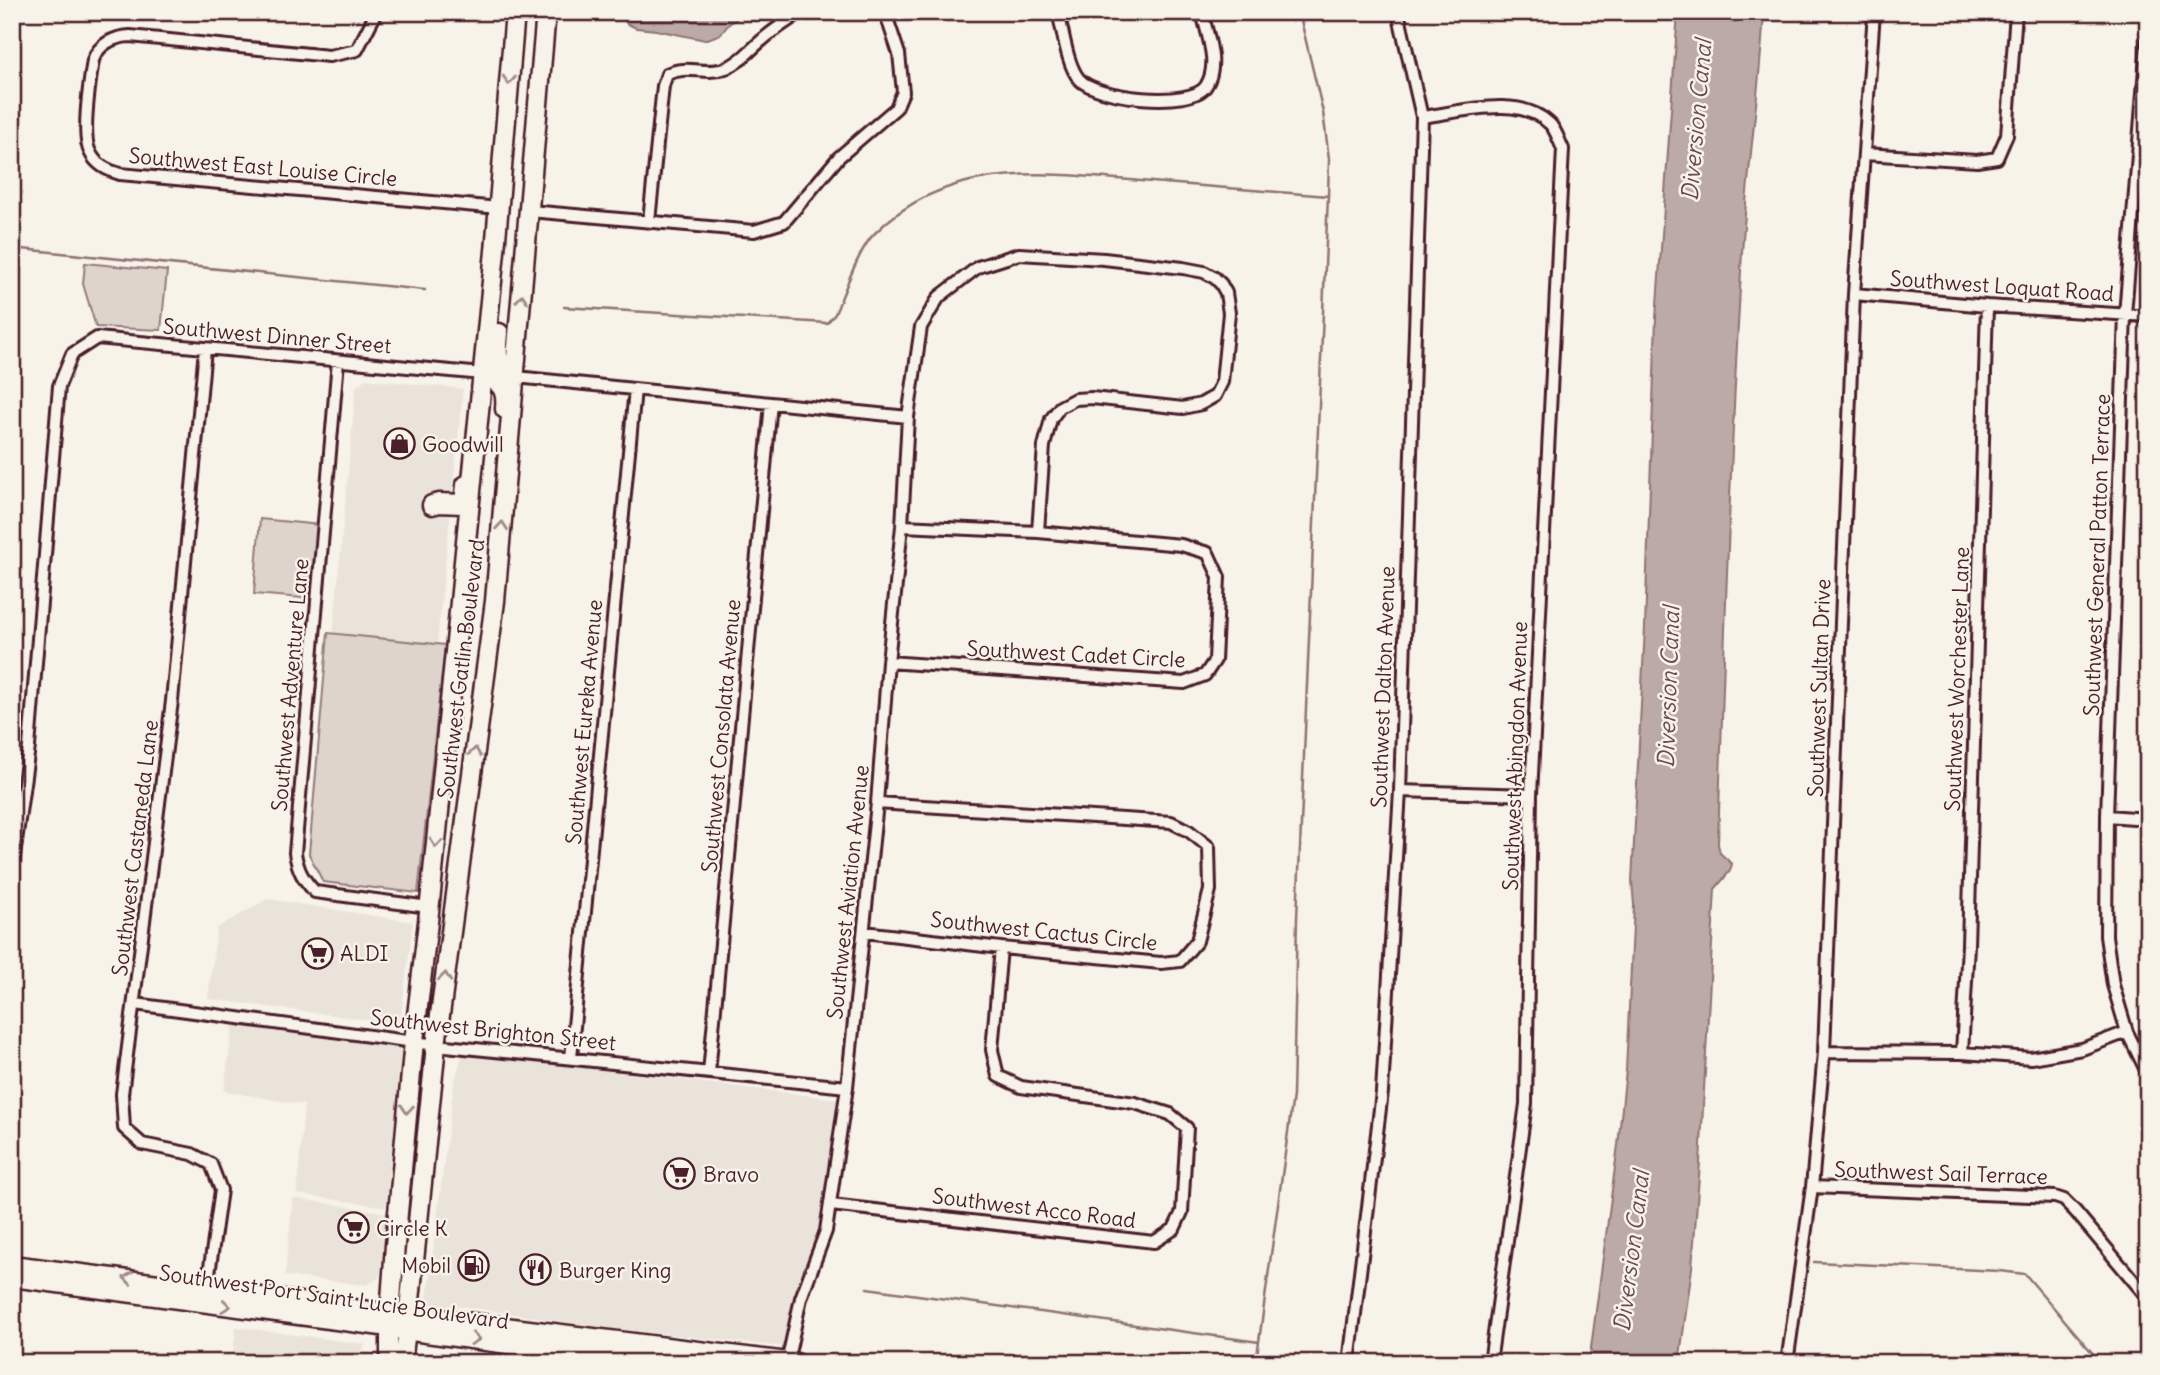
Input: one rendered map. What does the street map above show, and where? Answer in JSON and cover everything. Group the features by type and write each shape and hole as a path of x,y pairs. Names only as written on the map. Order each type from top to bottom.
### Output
{"main road":[{"name":"Southwest Gatlin Boulevard","path":"399,1321 414,1041 480,406 515,12"},
{"name":"Southwest Gatlin Boulevard","path":"399,1321 495,601 546,12"},
{"path":"495,251 504,285 497,358 502,369 516,377"},
{"path":"483,374 499,384 506,396 500,469 505,488"},
{"path":"468,523 460,514 439,511 432,505 464,502 472,429 480,406"},
{"name":"Southwest Port Saint Lucie Boulevard","path":"12,1264 207,1288 650,1363"},
{"name":"Southwest Port Saint Lucie Boulevard","path":"12,1278 790,1362"},
{"path":"389,1363 399,1321"},
{"path":"399,1321 403,1363"}],"street":[{"path":"649,221 663,86 667,74 683,69 716,71 733,65 762,39 801,12"},
{"path":"530,211 754,231 784,222 839,157 896,108 903,92 899,54 885,12"},
{"path":"1058,12 1070,61 1079,80 1099,92 1181,99 1196,94 1206,86 1213,62 1202,12"},
{"name":"Southwest Dalton Avenue","path":"1349,1363 1382,1091 1400,791 1422,117 1398,12"},
{"name":"Southwest Sultan Drive","path":"1787,1363 1812,1187 1824,1052 1854,295 1874,12"},
{"path":"1864,154 1977,160 1997,158 2007,135 2016,12"},
{"name":"Southwest East Louise Circle","path":"374,15 357,50 329,56 130,36 115,38 95,53 88,94 87,145 94,159 120,174 499,208"},
{"name":"Southwest General Patton Terrace","path":"2148,31 2143,174 2125,315 2107,816 2106,936 2113,985 2127,1032 2148,1074"},
{"name":"Southwest Abingdon Avenue","path":"1422,117 1505,106 1534,112 1552,126 1563,149 1531,795 1526,1104 1490,1363"},
{"name":"Southwest Aviation Avenue","path":"790,1362 801,1297 826,1231 847,1087 877,803 902,526 908,417 920,327 939,297 978,267 1019,254 1104,259 1204,272 1221,284 1228,300 1222,382 1215,396 1201,404 1183,408 1092,398 1075,400 1060,407 1051,419 1044,446 1038,531"},
{"name":"Southwest Loquat Road","path":"1854,295 2148,316"},
{"name":"Southwest Worchester Lane","path":"1962,1053 1968,945 1987,306"},
{"name":"Southwest Dinner Street","path":"12,872 29,747 59,386 72,354 97,338 483,374"},
{"name":"Southwest Castaneda Lane","path":"205,349 172,701 122,1094 124,1128 142,1144 192,1154 211,1164 221,1190 207,1288"},
{"name":"Southwest Adventure Lane","path":"338,361 295,853 303,880 315,892 429,906"},
{"path":"516,377 908,417"},
{"name":"Southwest Eureka Avenue","path":"571,1058 635,389"},
{"name":"Southwest Consolata Avenue","path":"709,1073 771,403"},
{"name":"Southwest Cadet Circle","path":"888,662 1184,683 1205,675 1215,660 1219,577 1208,553 1181,545 1038,531 902,526"},
{"path":"1400,791 1531,795"},
{"name":"Southwest Cactus Circle","path":"863,932 1161,963 1180,961 1197,941 1210,890 1209,847 1189,831 1171,822 877,803"},
{"path":"2107,816 2148,818"},
{"name":"Southwest Acco Road","path":"831,1205 1154,1242 1174,1229 1182,1212 1187,1128 1170,1114 1135,1103 1021,1087 998,1076 992,1050 1001,948"},
{"name":"Southwest Brighton Street","path":"135,1004 436,1045 847,1087"},
{"path":"1824,1052 1962,1053 2031,1058 2082,1049 2127,1032"},
{"name":"Southwest Sail Terrace","path":"1812,1187 2056,1197 2064,1200 2075,1211 2148,1298"}],"shaded area":[{"path":"85,263 167,271 161,330 96,327 83,284"},
{"path":"365,379 463,389 437,644 333,634 356,387"},
{"path":"260,519 320,525 314,599 254,594"},
{"path":"328,633 445,645 418,893 323,882 309,854"},
{"path":"267,899 413,922 400,1024 208,999 217,928"},
{"path":"233,1024 403,1045 386,1207 297,1194 304,1105 224,1091"},
{"path":"463,1053 838,1099 827,1196 815,1243 795,1297 784,1347 592,1326 468,1307 426,1305 454,1083"},
{"path":"293,1198 389,1213 379,1278 366,1285 285,1276"},
{"path":"236,1327 364,1344 363,1352 373,1354 372,1363 232,1363"},
{"path":"431,1353 517,1363 420,1363"}],"water":[{"path":"621,12 746,12 729,24 721,34 705,40 636,28 626,23"},
{"name":"Diversion Canal","path":"1678,12 1764,12 1743,239 1728,558 1718,844 1720,853 1732,864 1730,871 1715,889 1700,1163 1692,1268 1679,1363 1589,1363 1626,1070 1656,318"}],"waterway":[{"path":"1256,1363 1293,1096 1297,918 1328,196 1329,159 1323,112 1299,12"},
{"path":"564,307 827,323 835,314 858,260 875,233 905,208 937,191 971,181 1042,174 1328,196"},
{"path":"12,248 425,290"},
{"path":"1814,1262 2025,1274 2101,1363"},
{"path":"867,1288 1259,1342"}],"place":[{"name":"Goodwill","path":"399,444"},
{"name":"ALDI","path":"317,953"},
{"name":"Bravo","path":"680,1174"},
{"name":"Circle K","path":"353,1228"},
{"name":"Mobil","path":"474,1265"},
{"name":"Burger King","path":"536,1270"}]}
